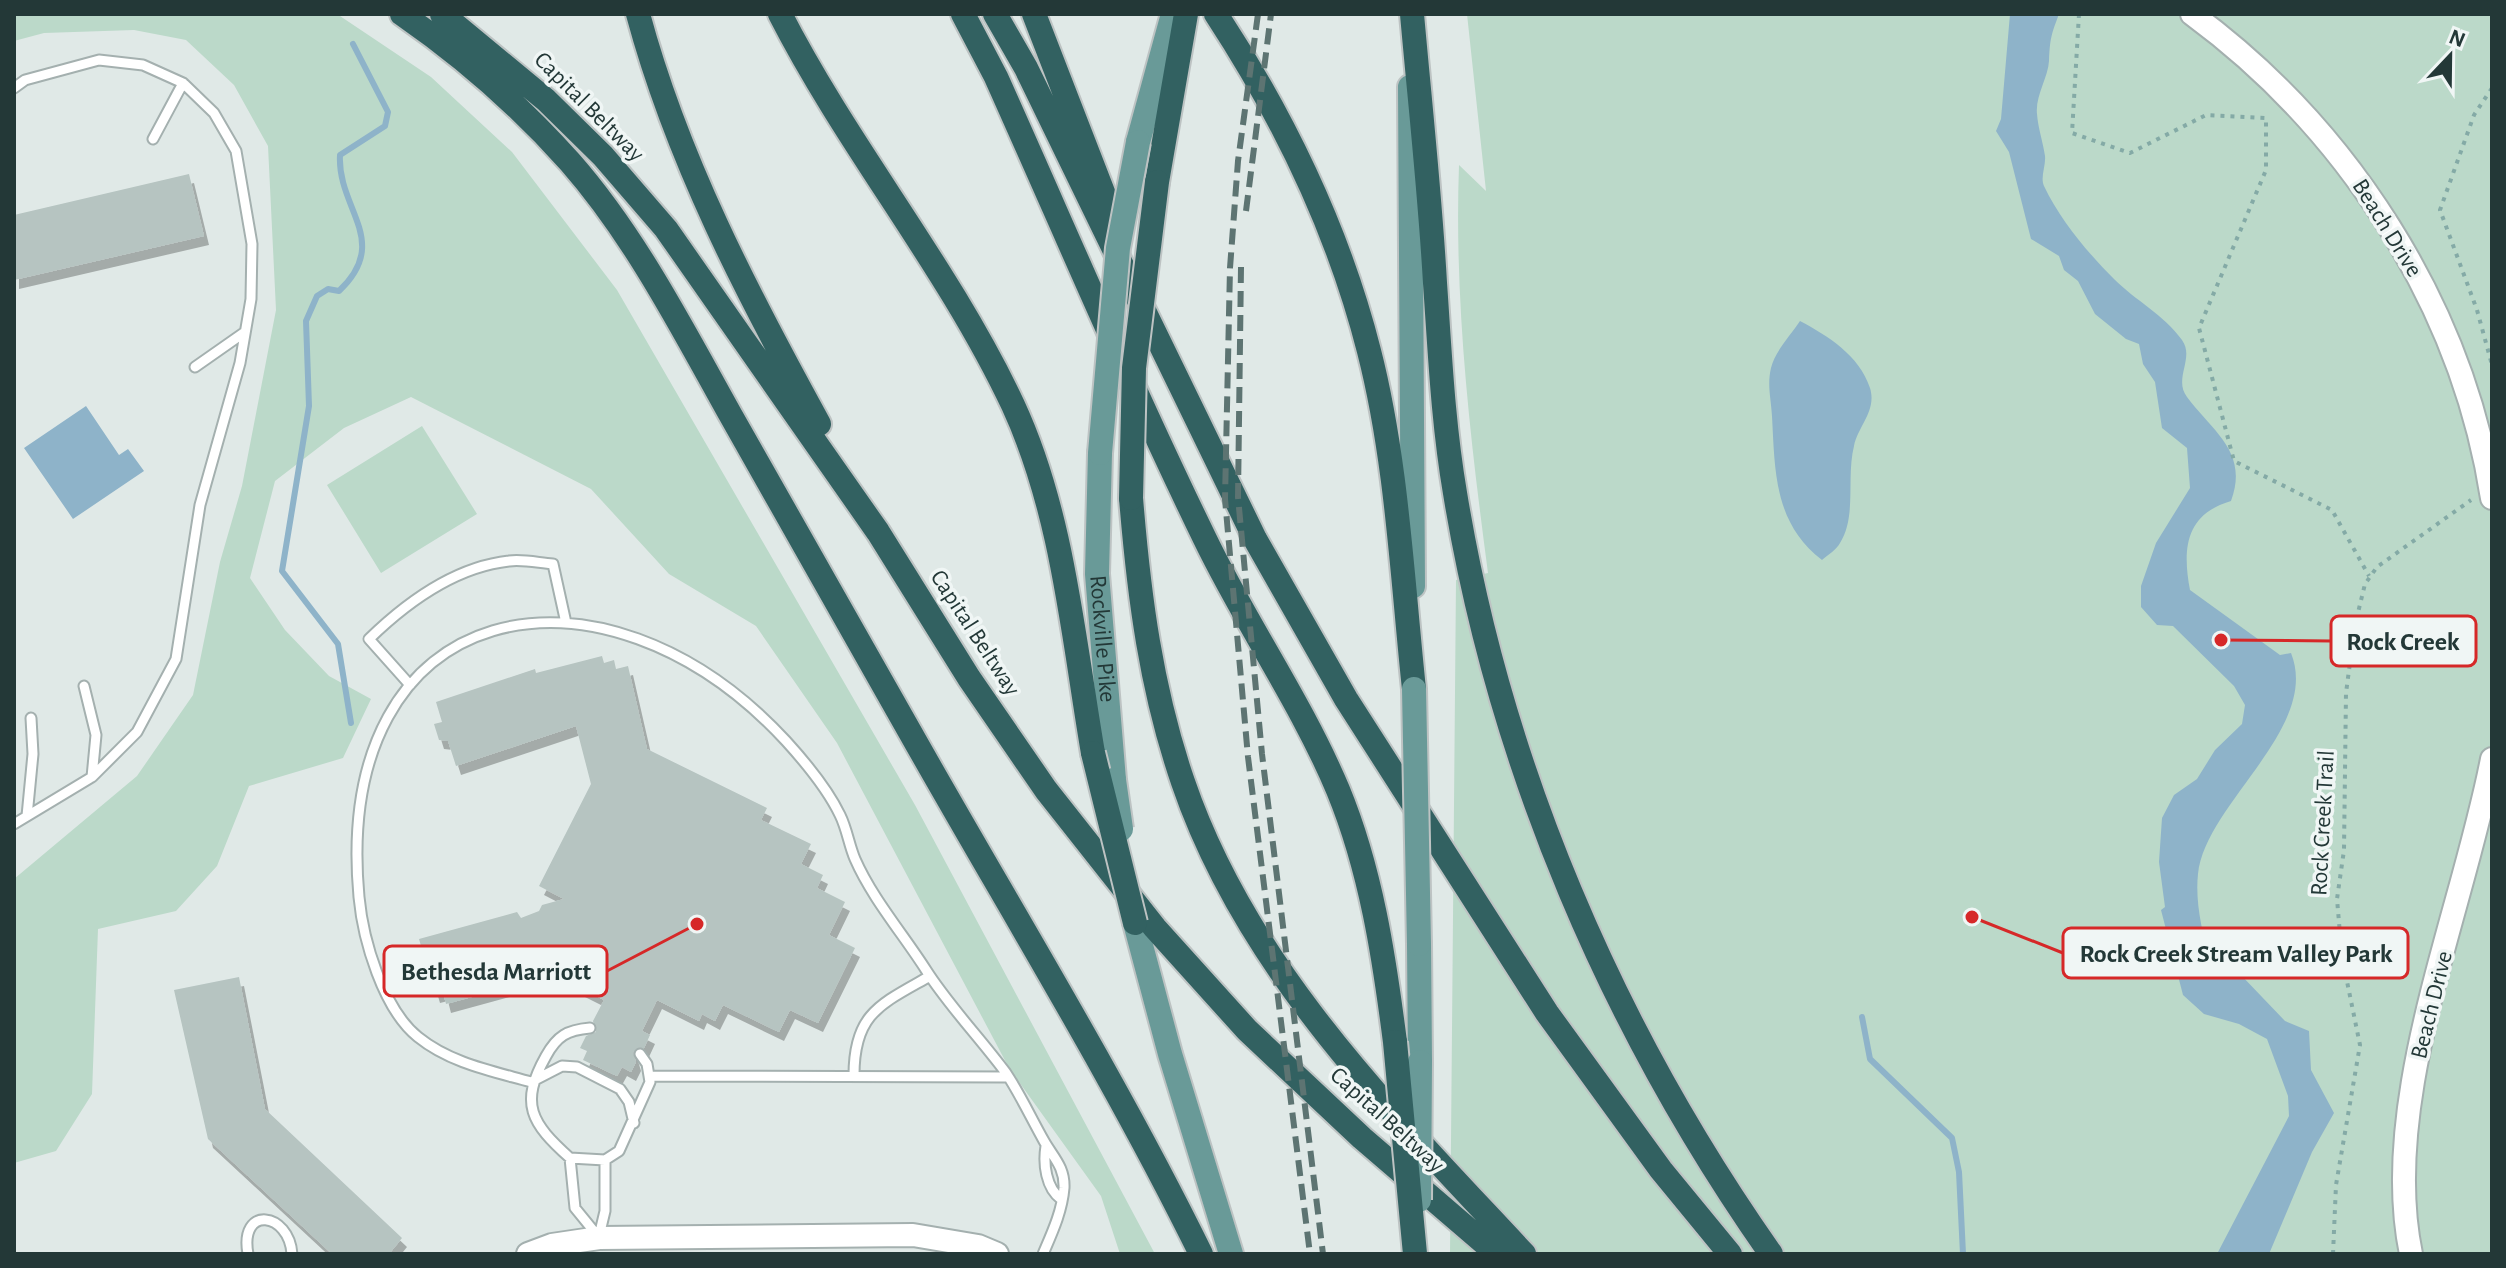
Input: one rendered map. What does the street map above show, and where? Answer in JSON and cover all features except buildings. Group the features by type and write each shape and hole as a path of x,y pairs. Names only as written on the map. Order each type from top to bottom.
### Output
{"highway":[{"path":"402,14 452,49 525,115 572,165 630,245 688,339 1004,900 1148,1145 1201,1254"},
{"name":"Capital Beltway","path":"442,14 546,100 603,156 666,229 878,532 969,678 1046,790 1155,928 1247,1030 1362,1138 1497,1254"},
{"path":"638,14 677,132 717,230 762,320 878,532"},
{"path":"780,14 936,266 1013,407 1036,468 1055,537 1093,753 1135,923"},
{"path":"963,14 996,77 1206,542 1305,721 1338,791 1365,869 1383,953 1417,1254"},
{"path":"995,14 1026,68 1255,539 1346,699 1547,1013 1661,1170 1730,1254"},
{"path":"1034,14 1176,378"},
{"path":"1186,14 1171,49 1134,368 1131,498 1140,607 1159,698 1183,784 1222,874 1268,952 1328,1037 1524,1254"},
{"path":"1216,14 1288,134 1321,205 1352,290 1386,433 1414,689"},
{"path":"1410,14 1435,282 1440,392 1458,510 1500,692 1531,790 1574,902 1644,1049 1724,1186 1771,1254"}],"main road":[{"name":"Rockville Pike","path":"1173,14 1171,49 1138,142 1118,248 1100,453 1097,574 1114,780 1135,923 1170,1054 1231,1254"},
{"path":"1410,14 1414,689 1420,1062 1417,1254"}],"street":[{"name":"Beach Drive","path":"2192,14 2284,93 2342,159 2386,221 2425,290 2456,364 2480,442 2486,497"},
{"name":"Beach Drive","path":"2411,1254 2403,1172 2409,1107 2492,759"},
{"path":"528,1254 552,1245 599,1238 913,1235 978,1246 997,1254"}],"lane":[{"path":"14,88 25,80 99,60 143,65 183,83 214,113 236,151 252,244 251,299 240,363 200,505 176,659 137,732 92,777 14,824"},
{"path":"153,139 183,83"},
{"path":"195,367 245,332"},
{"path":"410,685 369,639 402,607 458,575 510,561 553,564 566,623"},
{"path":"634,1123 629,1102 620,1089 577,1067 562,1066 531,1082 466,1065 415,1035 381,985 362,930 355,848 361,792 377,744 410,685 431,661 464,639 523,623 566,623 646,639 721,683 783,738 815,775 835,806 855,860 930,976 1008,1077 1046,1146 1060,1161 1064,1187 1058,1218 1043,1254"},
{"path":"84,686 96,735 92,777"},
{"path":"27,816 33,754 31,718"},
{"path":"854,1075 854,1046 866,1020 879,1005 930,976"},
{"path":"590,1028 573,1029 556,1039 531,1082 530,1101 537,1121 570,1158 575,1208 599,1238"},
{"path":"570,1158 605,1160 619,1151 634,1123 649,1076 640,1054"},
{"path":"649,1076 1008,1077"},
{"path":"1046,1146 1047,1174 1053,1193 1061,1199"},
{"path":"599,1238 605,1211 605,1160"},
{"path":"248,1254 248,1231 254,1222 264,1219 275,1221 287,1233 292,1254"}],"path":[{"path":"2079,14 2072,133 2130,153 2206,115 2266,118 2266,170 2199,328 2234,461 2332,510 2369,576 2454,510 2486,497"},
{"path":"2492,88 2474,115 2440,210 2476,309 2492,365"},
{"name":"Rock Creek Trail","path":"2333,1254 2335,1196 2360,1045 2337,928 2337,899 2344,850 2346,693 2355,625 2369,576"}],"green space":[{"path":"14,14 337,14 431,77 512,152 617,290 915,805 1155,1254 1120,1254 1101,1196 1009,1068 837,743 756,626 669,574 591,489 411,397 344,428 275,481 250,578 285,630 329,676 371,699 343,758 249,786 217,866 176,911 98,929 92,1094 56,1151 14,1163 14,879 137,776 193,695 220,562 242,486 276,310 268,146 234,85 186,40 134,30 44,33 14,41"},
{"path":"1467,14 2492,14 2492,1254 1450,1254 1456,580 1488,573 1470,420 1459,267 1459,165 1486,191"},
{"path":"422,426 477,514 381,573 327,485"}],"water":[{"path":"2010,14 2059,14 2051,37 2048,67 2037,107 2045,156 2044,186 2066,224 2094,258 2182,340 2186,354 2183,390 2232,456 2235,484 2231,501 2204,514 2191,535 2187,560 2190,590 2280,655 2291,653 2296,681 2290,709 2277,737 2205,847 2197,884 2200,917 2210,959 2240,974 2285,1021 2309,1031 2311,1070 2334,1113 2312,1152 2269,1254 2217,1254 2289,1116 2288,1096 2267,1039 2239,1024 2204,1014 2183,995 2161,910 2165,907 2159,862 2162,818 2174,795 2197,779 2215,750 2242,724 2245,705 2234,686 2173,626 2157,625 2141,607 2141,586 2156,543 2190,488 2187,448 2162,428 2155,382 2143,364 2139,344 2126,339 2095,314 2078,281 2064,270 2059,256 2031,239 2009,152 1996,131 2001,119"},
{"path":"1800,321 1832,340 1850,356 1865,376 1871,396 1869,411 1854,446 1850,509 1845,532 1837,547 1822,560 1794,530 1786,513 1774,457 1769,386 1771,368"},
{"path":"86,406 119,455 128,449 144,471 73,519 24,448"}],"waterway":[{"path":"351,723 338,644 282,571 309,406 306,321 317,296 328,289 339,291 354,273 361,256 362,240 341,174 340,155 385,126 388,112 353,44"},
{"path":"1862,1017 1870,1059 1952,1138 1959,1172 1963,1254"}],"railway":[{"path":"1258,14 1238,161 1230,268 1225,499 1248,757 1310,1254"},
{"path":"1246,211 1271,14"},
{"path":"1241,267 1238,497 1262,754 1323,1254"}],"place":[{"name":"Rock Creek","path":"2221,640"},
{"name":"Rock Creek Stream Valley Park","path":"1972,917"},
{"name":"Bethesda Marriott","path":"697,924"}]}
